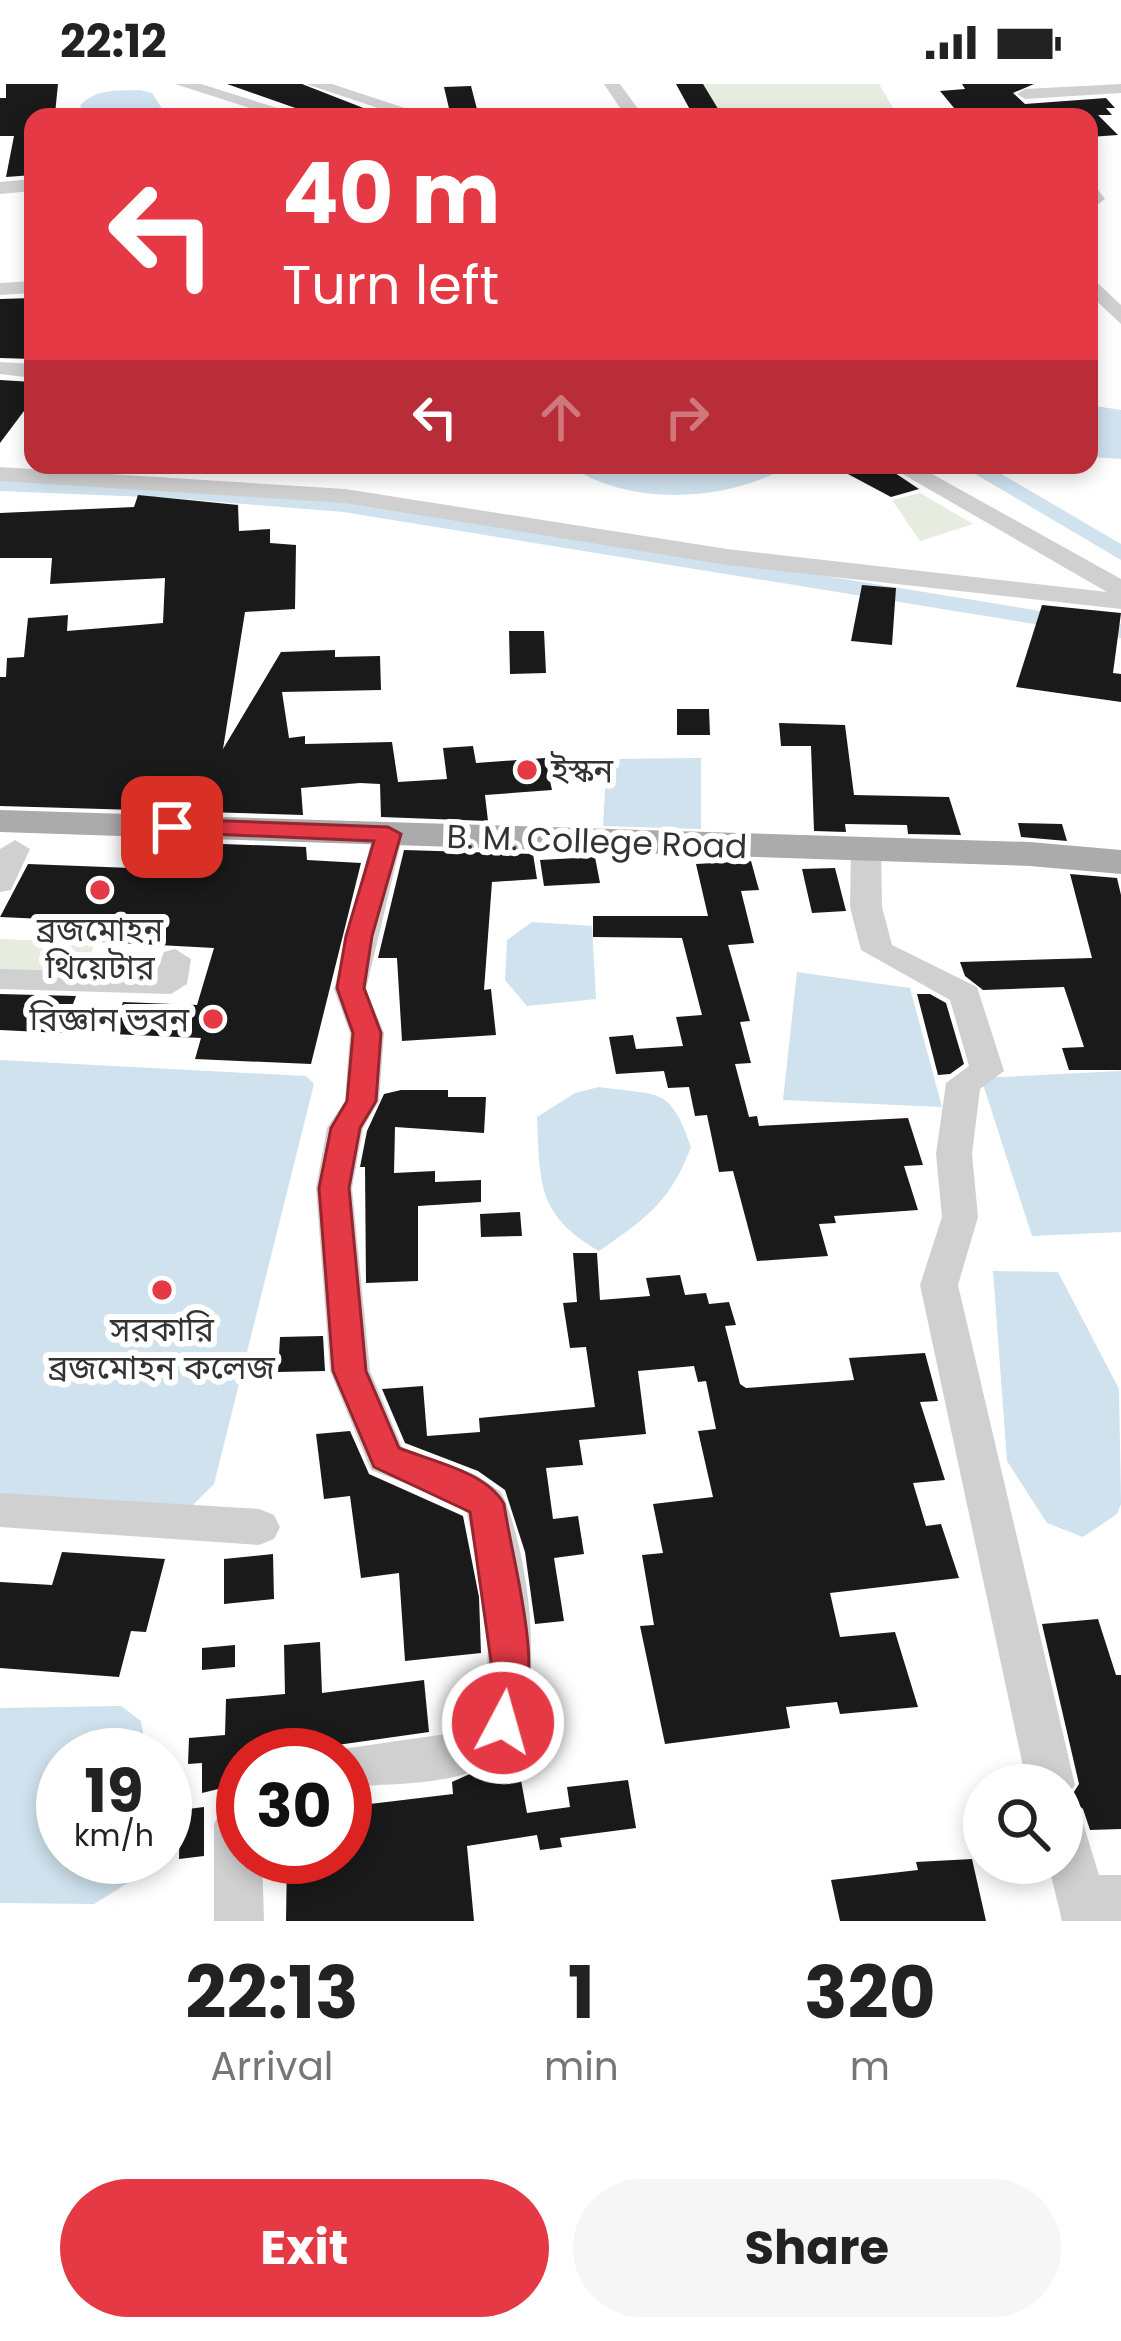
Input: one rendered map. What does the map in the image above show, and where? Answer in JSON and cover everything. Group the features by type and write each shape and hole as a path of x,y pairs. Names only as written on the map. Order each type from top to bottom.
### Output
{"main road":[{"name":"B. M. College Road","path":"8,835 388,834 1121,862"}],"street":[{"path":"183,84 217,87 273,108"},
{"path":"314,84 393,108"},
{"path":"1021,89 1121,88"},
{"path":"1098,291 1121,318"},
{"path":"0,474 345,496 727,557 1121,601"},
{"path":"915,474 1121,589"},
{"path":"372,1762 474,1748 494,1736 508,1696 509,1661 486,1504 460,1487 386,1458 350,1371 334,1188 345,1128 362,1101 367,1033 350,988 359,936 388,834"},
{"path":"0,883 8,835"},
{"path":"866,849 866,907 877,950 965,994 987,1071 963,1083 954,1154 959,1217 939,1285 1046,1764"},
{"path":"0,979 171,984 175,958"},
{"path":"0,1510 259,1527"},
{"path":"1083,1875 1096,1906"},
{"path":"239,1884 239,1921"}],"shaded area":[{"path":"687,84 879,84 893,108 701,108"},
{"path":"920,493 973,524 920,541 892,500"},
{"path":"0,939 95,943 81,978 0,974"}],"water":[{"path":"100,93 152,93 162,108 80,106"},
{"path":"1098,406 1121,410 1121,459 1098,458"},
{"path":"772,474 739,486 686,495 633,491 585,475"},
{"path":"701,758 701,829 603,826 607,759"},
{"path":"532,922 592,926 596,999 527,1006 505,980 507,940"},
{"path":"797,972 910,988 942,1107 783,1100"},
{"path":"0,1060 306,1076 314,1084 214,1484 188,1510 0,1494"},
{"path":"1121,1071 1121,1232 1032,1236 981,1078"},
{"path":"599,1087 660,1097 676,1113 691,1147 675,1182 655,1207 599,1251 564,1224 546,1196 537,1117 575,1093"},
{"path":"993,1271 1058,1272 1119,1389 1121,1504 1117,1514 1083,1537 1047,1523 1007,1461"},
{"path":"121,1706 141,1721 142,1728 36,1728 36,1884 126,1884 94,1904 0,1903 0,1708"}],"building":[{"path":"6,84 58,84 56,108 24,108 24,176 6,177 14,136 0,136 0,98 6,98"},
{"path":"227,84 302,84 363,108 295,108"},
{"path":"676,84 703,84 718,108 689,108"},
{"path":"962,84 1034,84 1013,93 1025,104 1106,98 1115,108 1106,108 1112,115 1098,115 1098,108 954,108 940,91 965,89"},
{"path":"471,86 477,108 449,108 444,87"},
{"path":"1098,115 1118,135 1098,136"},
{"path":"24,298 24,359 0,358 0,299"},
{"path":"0,380 24,381 24,411 0,443"},
{"path":"848,474 896,474 919,489 891,497"},
{"path":"138,495 238,505 239,531 270,529 270,543 296,545 295,609 245,612 223,749 281,652 335,650 335,657 380,656 381,690 282,692 289,738 305,736 305,744 392,742 398,782 447,779 443,748 473,746 476,763 545,758 552,790 485,795 488,821 381,817 380,784 360,783 301,788 303,815 0,806 0,677 6,677 7,658 24,657 28,618 68,615 67,631 163,623 165,578 50,584 52,558 0,558 0,513 134,507"},
{"path":"862,585 896,588 892,645 851,641"},
{"path":"1042,605 1121,613 1113,673 1121,674 1121,702 1016,687"},
{"path":"509,631 544,631 546,673 510,674"},
{"path":"677,709 709,709 710,735 677,735"},
{"path":"779,723 845,725 854,795 949,797 961,835 908,834 907,825 845,824 846,832 814,831 811,746 781,746"},
{"path":"1018,823 1062,824 1067,841 1021,837"},
{"path":"142,841 306,847 307,860 361,863 311,1064 195,1059 201,1038 112,1034 123,1002 197,1005 214,948 102,942 110,922 0,917 28,864 131,868"},
{"path":"404,850 533,854 537,879 492,882 484,990 491,989 496,1035 402,1041 397,958 378,958"},
{"path":"595,857 600,883 544,886 540,860"},
{"path":"751,861 759,890 741,891 754,943 728,945 750,1021 740,1022 751,1063 735,1064 749,1117 757,1116 759,1126 908,1118 923,1165 904,1166 918,1210 834,1216 836,1223 819,1224 828,1256 757,1261 733,1171 719,1172 707,1115 695,1116 689,1087 668,1088 664,1071 616,1074 609,1037 633,1035 636,1049 683,1046 676,1017 702,1015 682,938 593,937 593,916 708,916 696,864"},
{"path":"835,868 846,911 812,913 802,869"},
{"path":"1070,874 1117,878 1121,895 1121,1070 1069,1070 1062,1048 1084,1047 1064,987 983,990 965,976 960,962 1092,958"},
{"path":"0,994 76,996 62,1033 0,1030"},
{"path":"917,994 930,994 946,1003 964,1064 950,1074 938,1075"},
{"path":"448,1090 448,1097 486,1097 484,1133 395,1127 394,1173 435,1171 435,1182 481,1180 481,1202 418,1206 418,1281 366,1283 365,1167 360,1167 367,1131 384,1094"},
{"path":"520,1212 522,1236 481,1237 480,1214"},
{"path":"573,1253 597,1253 600,1300 650,1296 646,1278 680,1275 685,1295 706,1293 709,1304 729,1302 736,1325 725,1326 740,1384 746,1388 854,1380 849,1358 925,1353 938,1401 920,1402 945,1480 913,1483 926,1526 941,1524 959,1578 830,1593 840,1637 895,1632 918,1707 840,1714 837,1702 786,1707 790,1728 665,1744 640,1626 654,1625 642,1555 663,1553 653,1504 713,1497 698,1431 716,1429 706,1381 698,1382 694,1366 638,1371 646,1434 579,1440 583,1465 546,1468 553,1519 578,1516 584,1554 554,1558 564,1621 535,1624 525,1552 505,1490 478,1471 405,1443 382,1389 423,1386 427,1436 480,1432 479,1418 595,1407 586,1347 570,1348 563,1303 577,1302"},
{"path":"323,1336 325,1371 278,1372 280,1337"},
{"path":"350,1431 369,1474 463,1516 479,1597 481,1653 405,1661 399,1573 361,1578 350,1496 324,1499 316,1434"},
{"path":"62,1552 165,1559 146,1632 131,1631 119,1677 0,1668 0,1582 52,1585"},
{"path":"273,1554 274,1599 224,1604 224,1559"},
{"path":"1098,1619 1116,1675 1121,1675 1121,1829 1090,1830 1083,1809 1083,1764 1074,1764 1042,1624"},
{"path":"320,1642 322,1693 424,1680 429,1732 372,1740 372,1728 225,1728 226,1699 285,1694 284,1645"},
{"path":"235,1645 235,1667 202,1670 202,1648"},
{"path":"216,1736 216,1790 202,1793 202,1763 192,1764 192,1738"},
{"path":"516,1753 527,1813 570,1807 567,1787 628,1780 636,1828 560,1838 562,1847 540,1850 537,1835 467,1846 474,1921 286,1921 287,1884 372,1884 372,1804 453,1794 452,1782"},
{"path":"204,1807 204,1856 192,1857 192,1808"},
{"path":"963,1859 963,1884 978,1884 986,1921 840,1921 831,1880 918,1870 916,1862"}],"waterway":[{"path":"986,474 1121,553"},
{"path":"0,485 171,491 343,505 1121,631"}],"place":[{"name":"ইস্কন","path":"527,770"},
{"name":"ব্রজমোহন থিয়েটার","path":"100,890"},
{"name":"বিজ্ঞান ভবন","path":"213,1019"},
{"name":"সরকারি ব্রজমোহন কলেজ","path":"162,1290"}],"route":[{"path":"172,827 388,834 359,936 356,976 350,988 367,1033 362,1101 345,1128 334,1188 350,1371 386,1458 460,1487 486,1504 509,1661 503,1723"}]}
